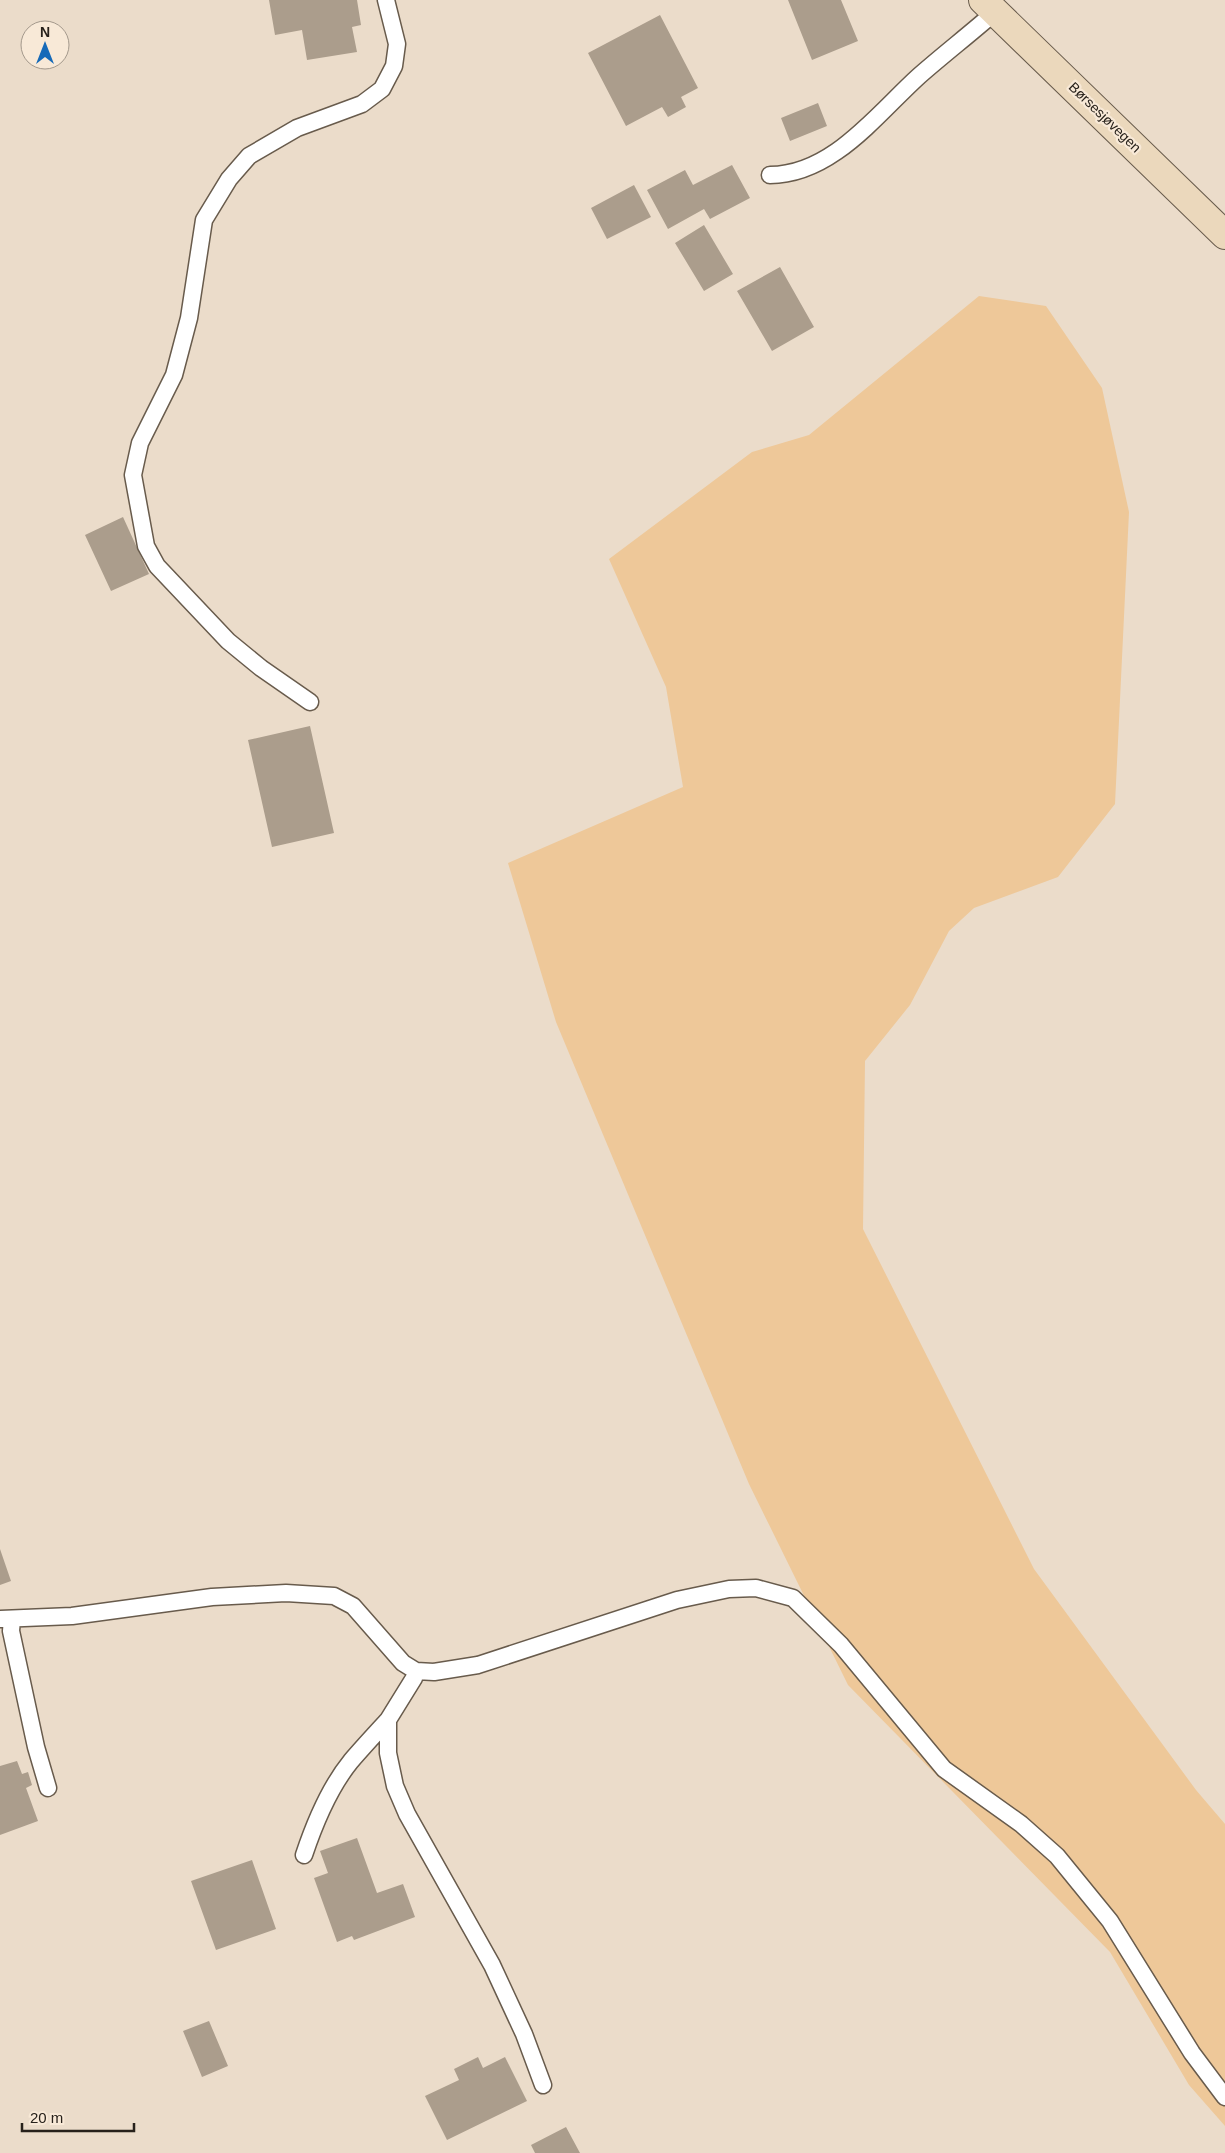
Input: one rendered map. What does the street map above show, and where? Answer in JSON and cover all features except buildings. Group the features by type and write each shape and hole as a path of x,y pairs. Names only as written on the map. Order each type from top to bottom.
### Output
{"main road":[{"name":"Børsesjøvegen","path":"989,6 1225,235"}],"lane":[{"path":"310,702 260,668 228,641 157,566 146,546 133,475 140,443 174,375 189,318 204,220 229,179 249,156 296,128 362,104 382,89 394,66 397,44 386,0"},
{"path":"770,174 782,174 812,165 840,148 865,129 989,6"},
{"path":"48,1788 36,1747 11,1631 6,1619 72,1616 212,1597 286,1593 334,1596 353,1606 404,1663 416,1671 434,1672 478,1665 676,1600 728,1589 756,1588 793,1598 841,1645 944,1769 1020,1824 1056,1856 1110,1921 1192,2053 1225,2097"},
{"path":"304,1855 317,1818 334,1788 350,1762 388,1720 414,1678 416,1671"},
{"path":"388,1720 388,1753 395,1786 407,1814 492,1965 524,2034 543,2085"}],"shaded area":[{"path":"979,296 1046,306 1102,388 1129,512 1115,804 1058,877 974,908 949,931 910,1005 865,1061 863,1229 1034,1569 1196,1790 1225,1824 1225,2126 1189,2085 1110,1952 848,1685 749,1484 556,1022 508,863 683,787 666,687 609,559 752,452 809,435"}]}
